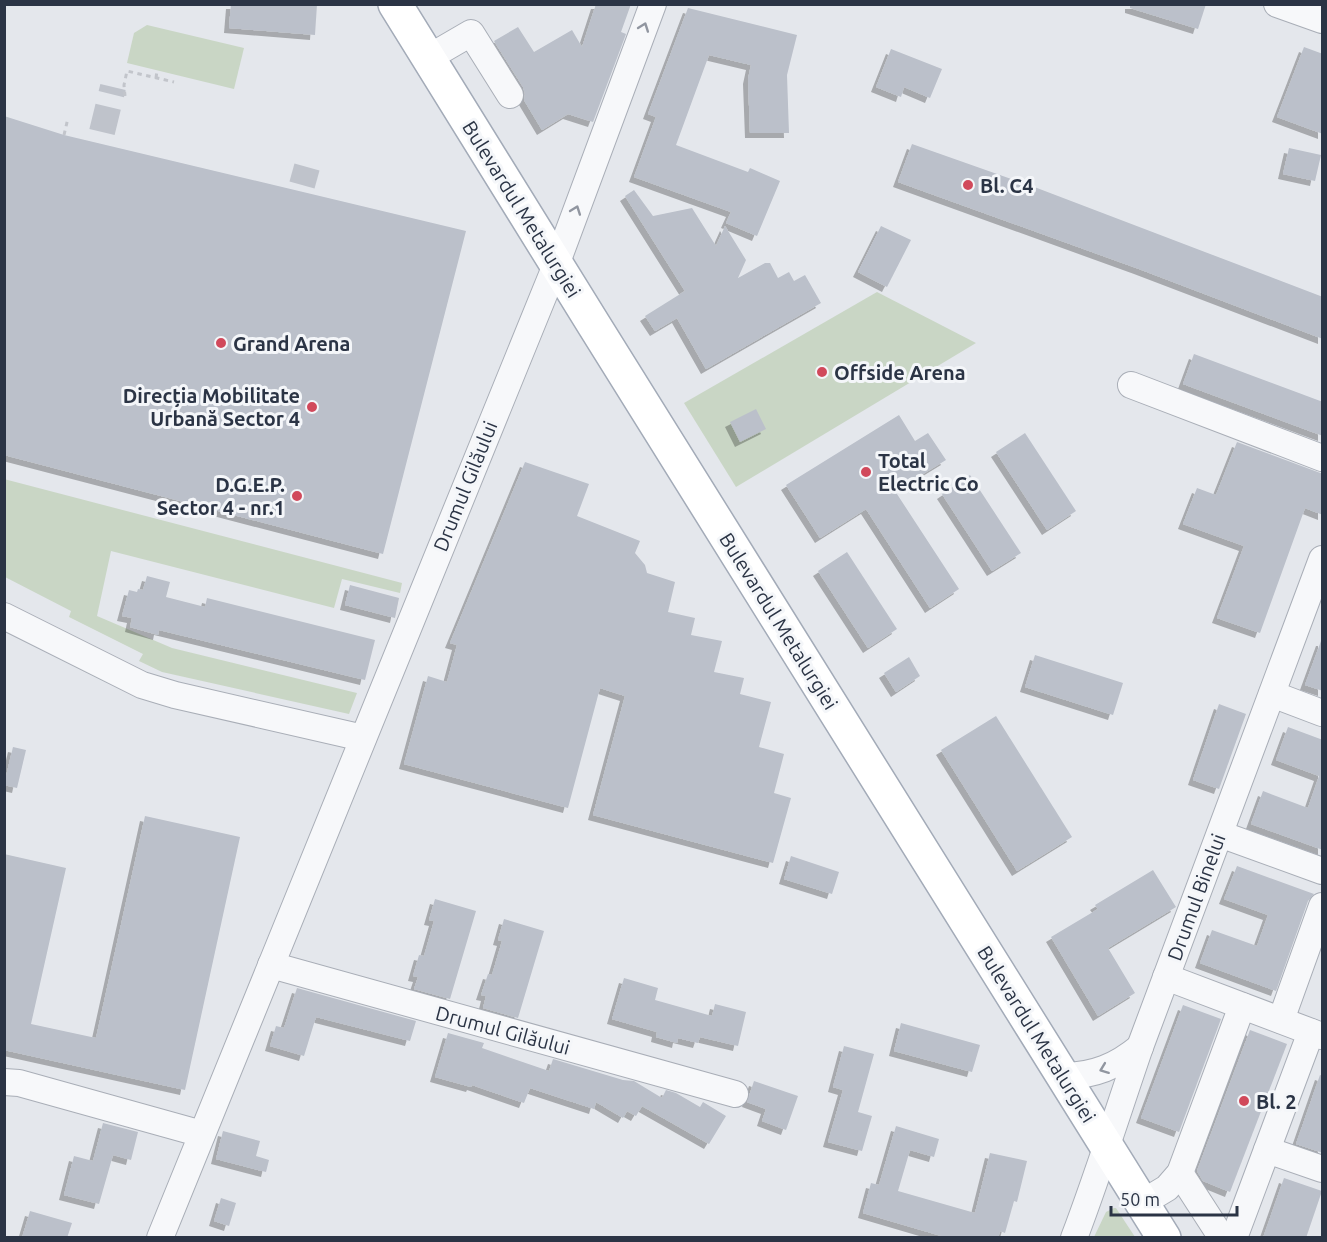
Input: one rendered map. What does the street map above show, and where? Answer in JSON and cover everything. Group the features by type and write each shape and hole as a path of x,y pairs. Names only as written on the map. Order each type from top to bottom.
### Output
{"main road":[{"name":"Bulevardul Metalurgiei","path":"395,4 1164,1238"}],"street":[{"name":"Drumul Gilăului","path":"160,1238 556,265 653,4"},
{"path":"1277,4 1323,20"},
{"path":"428,58 471,33 510,95"},
{"path":"1131,386 1323,458"},
{"name":"Drumul Binelui","path":"1074,1238 1108,1147 1140,1047 1323,559"},
{"path":"4,616 142,685 175,695 363,738"},
{"path":"1272,694 1323,713"},
{"path":"1220,834 1323,872"},
{"path":"1281,1020 1323,906"},
{"name":"Drumul Gilăului","path":"271,965 735,1094"},
{"path":"1166,977 1317,1034 1267,1150 1234,1238"},
{"path":"1142,1203 1167,1188 1180,1173 1242,1006"},
{"path":"1063,1076 1083,1075 1103,1070 1116,1065 1140,1047"},
{"path":"4,1082 19,1083 202,1134"},
{"path":"1267,1150 1323,1169"},
{"path":"1180,1173 1222,1238"}],"path":[{"path":"126,96 124,85 127,71 174,82"},
{"path":"156,78 157,71"},
{"path":"64,135 68,118"}],"green space":[{"path":"147,25 244,48 234,89 127,63 134,33"},
{"path":"877,292 976,343 736,487 684,403"},
{"path":"4,479 402,583 400,593 342,579 334,608 111,551 97,616 172,648 357,693 349,714 162,672 139,661 143,654 69,617 71,611 5,577"},
{"path":"1114,1208 1135,1237 1094,1237 1106,1212"}],"building":[{"path":"231,4 317,4 315,35 229,28"},
{"path":"596,4 631,4 621,32 626,34 593,122 568,114 542,130 524,100 523,87 494,41 518,27 534,52 572,30 582,47"},
{"path":"1130,4 1206,4 1198,29 1130,8"},
{"path":"688,8 797,35 787,75 789,133 750,133 748,79 751,65 709,55 676,145 748,172 750,168 780,181 757,236 726,223 731,212 634,177 656,117 648,114"},
{"path":"1304,47 1323,54 1323,134 1277,117"},
{"path":"891,49 942,69 930,98 904,87 901,97 876,87"},
{"name":"Grand Arena","path":"4,116 64,135 466,231 383,554 4,455"},
{"path":"912,144 1037,188 1323,297 1323,339 1139,269 898,182"},
{"path":"1289,148 1321,155 1315,181 1283,174"},
{"path":"634,190 653,216 692,208 716,246 725,226 746,260 738,278 765,263 770,263 778,278 789,272 794,281 805,275 821,303 706,369 677,318 655,331 645,316 685,291 625,196"},
{"path":"881,226 911,240 887,287 858,272"},
{"path":"1194,354 1323,402 1323,436 1183,384"},
{"path":"756,409 766,429 740,442 730,422"},
{"name":"Total Electric Co","path":"899,415 915,441 928,433 946,460 895,491 959,589 930,608 866,509 820,538 786,485"},
{"path":"1025,433 1076,511 1047,530 996,452"},
{"path":"1237,442 1323,474 1323,515 1305,508 1260,633 1217,618 1244,546 1183,524 1197,488 1216,495"},
{"path":"525,462 589,484 577,516 640,541 635,553 645,565 647,573 675,582 668,612 695,618 691,635 722,641 714,672 744,678 740,694 771,702 759,747 784,754 774,793 791,798 773,863 593,815 625,696 600,688 568,808 404,764 428,676 447,682 457,645 450,643"},
{"path":"970,475 1021,553 992,571 942,494"},
{"path":"847,552 897,629 868,648 818,571"},
{"path":"147,576 170,582 166,597 205,607 207,598 375,640 365,680 159,630 158,635 130,627 132,618 122,616 129,590 137,592 138,589 143,590"},
{"path":"350,585 399,598 395,618 345,605"},
{"path":"1321,641 1323,641 1323,691 1305,685"},
{"path":"1035,655 1123,683 1113,715 1025,687"},
{"path":"909,657 920,676 896,692 884,673"},
{"path":"1219,704 1246,714 1219,789 1193,780"},
{"path":"996,716 1072,837 1017,871 941,750"},
{"path":"1288,727 1323,740 1323,850 1251,824 1263,791 1308,808 1319,776 1276,760"},
{"path":"13,747 26,750 17,788 4,785"},
{"path":"145,816 240,837 185,1090 4,1050 4,854 66,868 31,1024 96,1038"},
{"path":"791,856 839,872 832,894 784,879"},
{"path":"1237,866 1314,894 1308,901 1276,991 1200,963 1212,930 1257,946 1268,915 1224,899"},
{"path":"1153,870 1176,907 1108,948 1135,993 1098,1016 1051,937 1098,909 1095,905"},
{"path":"435,899 476,911 450,999 414,989 418,977 413,976 419,955 424,956 434,921 429,920"},
{"path":"504,919 544,931 518,1018 483,1008 486,996 481,995 488,974 492,975 502,941 498,940"},
{"path":"624,978 658,988 655,1000 712,1016 715,1004 746,1012 738,1046 700,1037 698,1043 678,1038 677,1043 656,1037 657,1032 612,1019"},
{"path":"297,988 416,1021 410,1041 316,1017 304,1056 270,1046 276,1026 284,1028"},
{"path":"1183,1005 1221,1019 1179,1132 1141,1118"},
{"path":"901,1023 980,1045 972,1072 894,1051"},
{"name":"Bl. 2","path":"1250,1030 1287,1044 1230,1192 1203,1181 1197,1171"},
{"path":"448,1033 484,1043 482,1048 549,1071 553,1059 623,1080 634,1081 662,1098 666,1090 700,1107 703,1102 726,1116 709,1144 642,1106 636,1116 627,1111 623,1118 596,1102 594,1109 530,1088 524,1103 472,1085 471,1087 435,1077"},
{"path":"844,1046 874,1054 858,1112 872,1116 862,1151 828,1142 843,1090 833,1087"},
{"path":"1320,1075 1323,1076 1323,1153 1296,1144"},
{"path":"754,1081 798,1096 786,1130 762,1121 766,1109 747,1102"},
{"path":"103,1123 138,1132 131,1160 113,1155 99,1204 64,1195 74,1156 93,1161"},
{"path":"896,1126 939,1139 934,1157 910,1150 898,1191 975,1213 990,1153 1027,1161 1017,1202 1014,1201 1005,1233 1000,1231 998,1238 948,1238 863,1213 871,1183 879,1185"},
{"path":"223,1131 260,1141 256,1156 269,1160 266,1172 216,1159"},
{"path":"1284,1178 1322,1191 1306,1238 1263,1238"},
{"path":"221,1198 236,1203 229,1226 214,1221"},
{"path":"30,1211 72,1223 67,1238 22,1238"}],"tunnel":[{"path":"102,132 113,87"},
{"path":"302,185 307,167"}],"place":[{"name":"Bl. C4","path":"968,185"},
{"name":"Grand Arena","path":"221,343"},
{"name":"Offside Arena","path":"822,372"},
{"name":"Direcția Mobilitate Urbană Sector 4","path":"312,407"},
{"name":"Total Electric Co","path":"866,472"},
{"name":"D.G.E.P. Sector 4 - nr.1","path":"297,496"},
{"name":"Bl. 2","path":"1244,1101"}]}
